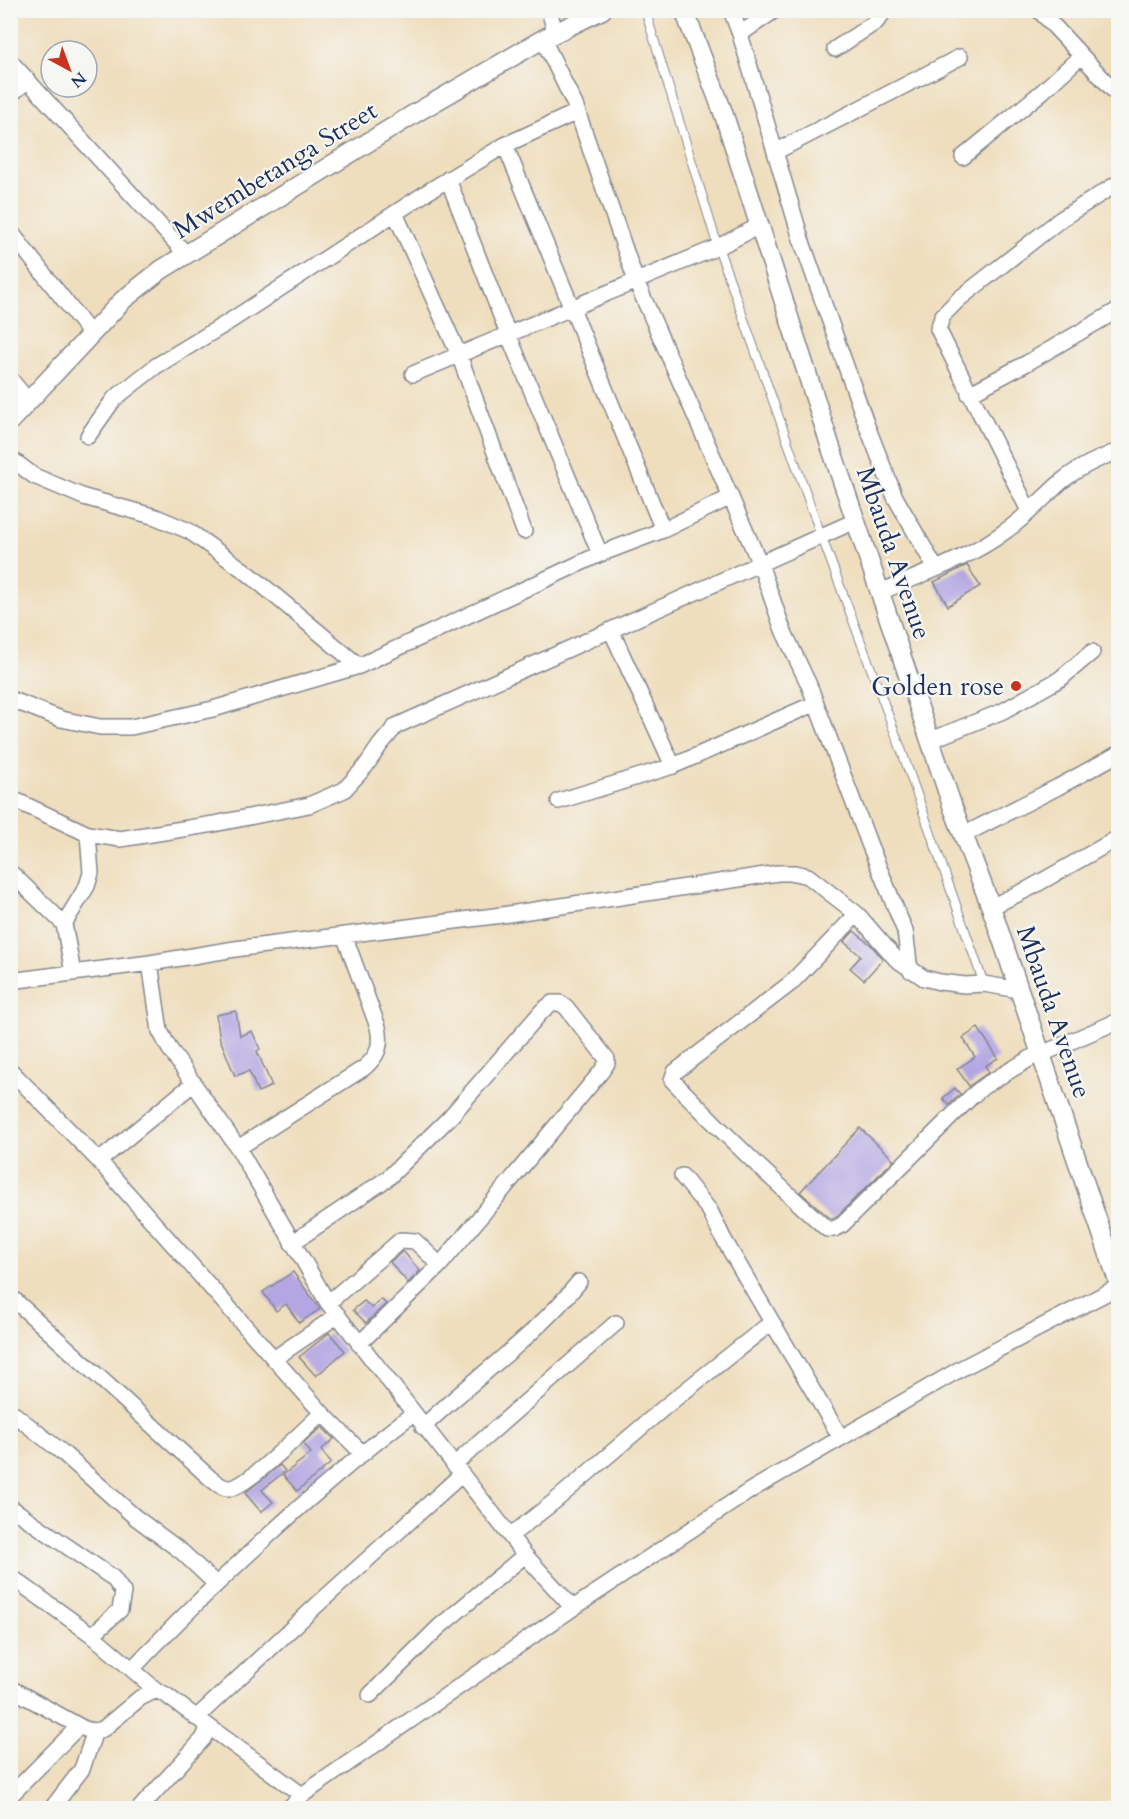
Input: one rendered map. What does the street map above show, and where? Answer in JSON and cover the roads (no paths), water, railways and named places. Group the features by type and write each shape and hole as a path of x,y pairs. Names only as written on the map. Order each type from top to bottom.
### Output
{"street":[{"path":"549,10 549,35 636,281 760,564 783,630 816,703 870,846 906,931 910,970"},
{"name":"Mwembetanga Street","path":"10,421 123,300 161,270 414,114 549,35 602,10"},
{"name":"Mbauda Avenue","path":"684,10 723,112 855,521 963,835 991,907 1119,1281"},
{"path":"731,10 801,238 867,426 895,497 936,569"},
{"path":"740,34 775,10"},
{"path":"835,49 876,22 885,10"},
{"path":"1039,10 1119,96"},
{"path":"963,157 1043,91 1081,56"},
{"path":"775,152 960,57"},
{"path":"10,62 186,254"},
{"path":"10,95 27,81"},
{"path":"88,436 114,399 156,366 504,145 577,112"},
{"path":"504,145 663,530"},
{"path":"448,179 508,334 600,554"},
{"path":"1029,512 938,329 943,315 959,299 1061,219 1119,183"},
{"path":"395,213 459,355 524,531"},
{"path":"413,374 718,247 759,226"},
{"path":"10,231 90,333"},
{"path":"969,394 1119,310"},
{"path":"10,381 27,402"},
{"path":"880,592 936,569 995,538 1076,471 1091,462 1119,451"},
{"path":"10,458 34,476 84,497 156,517 189,531 249,574 359,666"},
{"path":"10,699 61,719 100,727 131,727 213,709 359,666 600,554 663,530 731,497"},
{"path":"10,803 19,802 87,834 120,839 214,824 309,805 344,790 396,726 855,521"},
{"path":"611,630 673,766"},
{"path":"931,741 1003,711 1060,679 1092,652"},
{"path":"559,801 673,766 816,703"},
{"path":"963,835 1119,754"},
{"path":"64,924 87,885 91,873 87,834"},
{"path":"991,907 1119,838"},
{"path":"10,872 44,902 64,924 73,973"},
{"path":"10,981 150,963 235,949 502,915 778,873 795,873 808,876 857,914 896,959 924,978 940,982 965,985 984,984 1019,990"},
{"path":"857,914 791,983 675,1072 672,1078 702,1112 827,1228 834,1229 842,1225 977,1091 1041,1052 1044,1053 1119,1021"},
{"path":"238,1148 364,1068 379,1051 381,1040 378,1027 344,935"},
{"path":"150,963 160,1031 178,1064 194,1083 238,1148 333,1309 525,1555 573,1608"},
{"path":"292,1243 388,1178 450,1117 542,1011 552,1003 560,1004 573,1016 607,1059 607,1063 440,1265 359,1344"},
{"path":"10,1070 99,1161 322,1413 362,1453"},
{"path":"99,1161 194,1083"},
{"path":"682,1176 710,1211 723,1238 841,1438"},
{"path":"275,1358 333,1309 401,1240 415,1241 440,1265"},
{"path":"423,1427 545,1320 579,1282"},
{"path":"289,1809 302,1795 573,1608 752,1490 962,1368 1119,1287"},
{"path":"10,1296 210,1478 224,1487 231,1488 248,1479 322,1413"},
{"path":"510,1536 555,1501 683,1392 772,1322"},
{"path":"196,1718 615,1323"},
{"path":"10,1411 63,1453 135,1517 182,1552 216,1584"},
{"path":"132,1669 216,1584 362,1453 413,1414"},
{"path":"10,1507 113,1578 119,1585 123,1592 120,1610 92,1635"},
{"path":"370,1695 439,1627 525,1555"},
{"path":"10,1576 92,1635 156,1690 302,1795"},
{"path":"12,1691 88,1731 95,1731 102,1729 140,1698 156,1690"},
{"path":"10,1796 79,1726"},
{"path":"140,1809 203,1739 209,1727"},
{"path":"52,1809 82,1769 95,1731"}],"lane":[{"path":"645,10 718,247 984,984"}],"place":[{"name":"Golden rose","path":"1016,686"}]}
